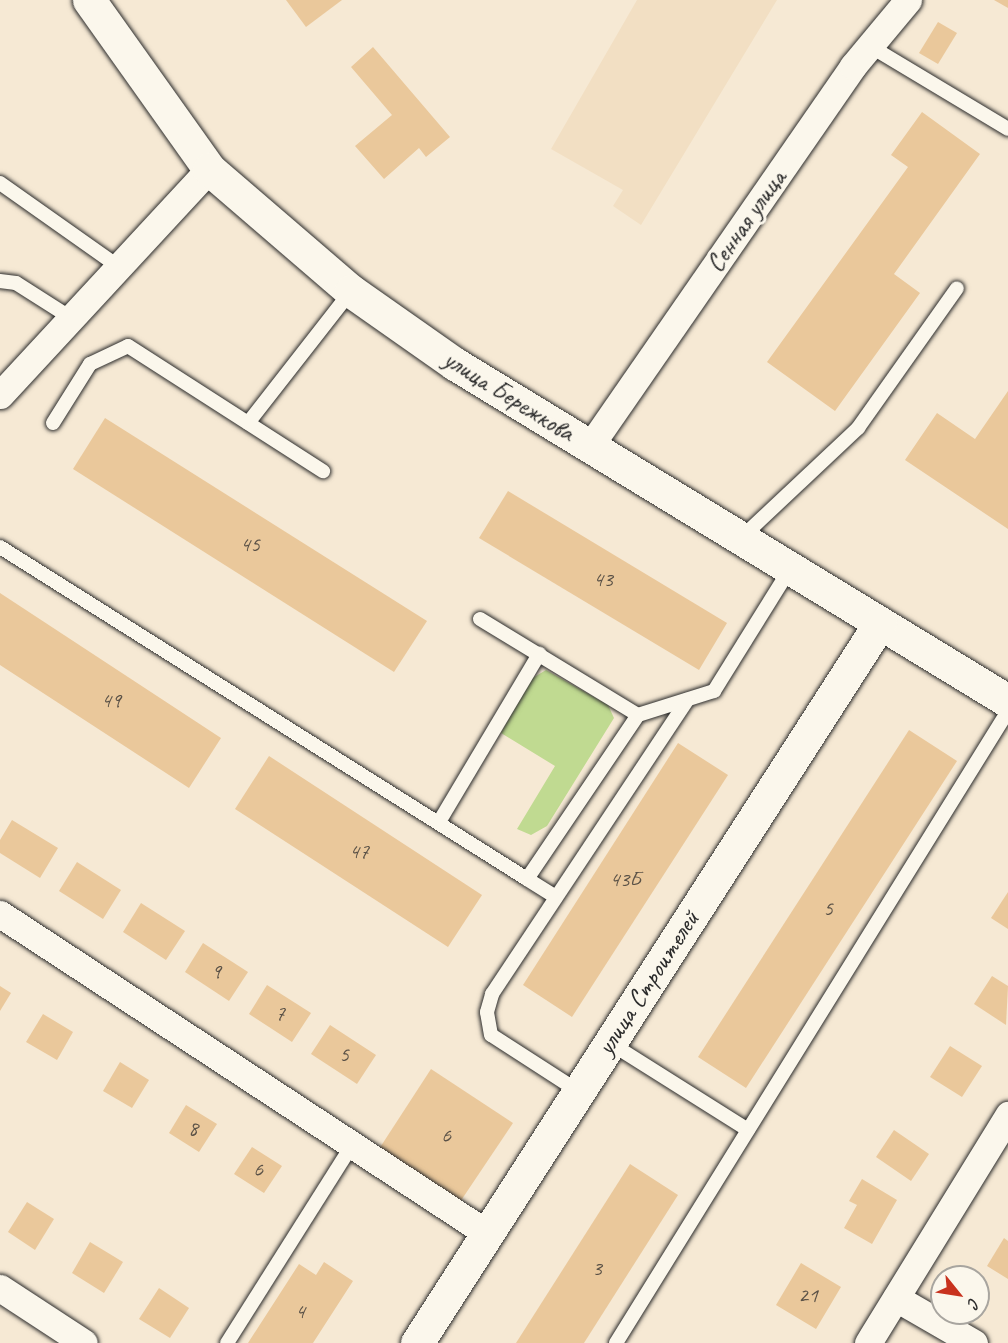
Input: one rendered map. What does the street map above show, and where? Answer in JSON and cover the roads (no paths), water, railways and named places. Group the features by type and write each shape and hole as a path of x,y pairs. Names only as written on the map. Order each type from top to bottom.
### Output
{"street":[{"name":"улица Бережкова","path":"89,0 209,169 351,291 455,364 1008,701"},
{"name":"Сенная улица","path":"590,446 870,46 908,0"},
{"path":"0,395 209,169"},
{"name":"улица Строителей","path":"417,1343 879,623"},
{"path":"0,914 488,1234"},
{"path":"868,1343 1008,1115"},
{"path":"0,1288 84,1343"},
{"path":"896,1298 974,1343"}],"lane":[{"path":"870,46 1008,129"},
{"path":"0,183 119,267"},
{"path":"0,281 15,283 71,318"},
{"path":"741,538 858,428 957,288"},
{"path":"248,423 351,291"},
{"path":"53,423 90,364 128,346 323,471"},
{"path":"0,547 556,897"},
{"path":"527,879 638,715 714,691 790,568"},
{"path":"480,619 638,715"},
{"path":"439,822 539,654"},
{"path":"579,1091 491,1035 486,1012 492,994 687,700"},
{"path":"616,1343 1008,711"},
{"path":"610,1043 748,1130"},
{"path":"227,1343 352,1145"}]}
